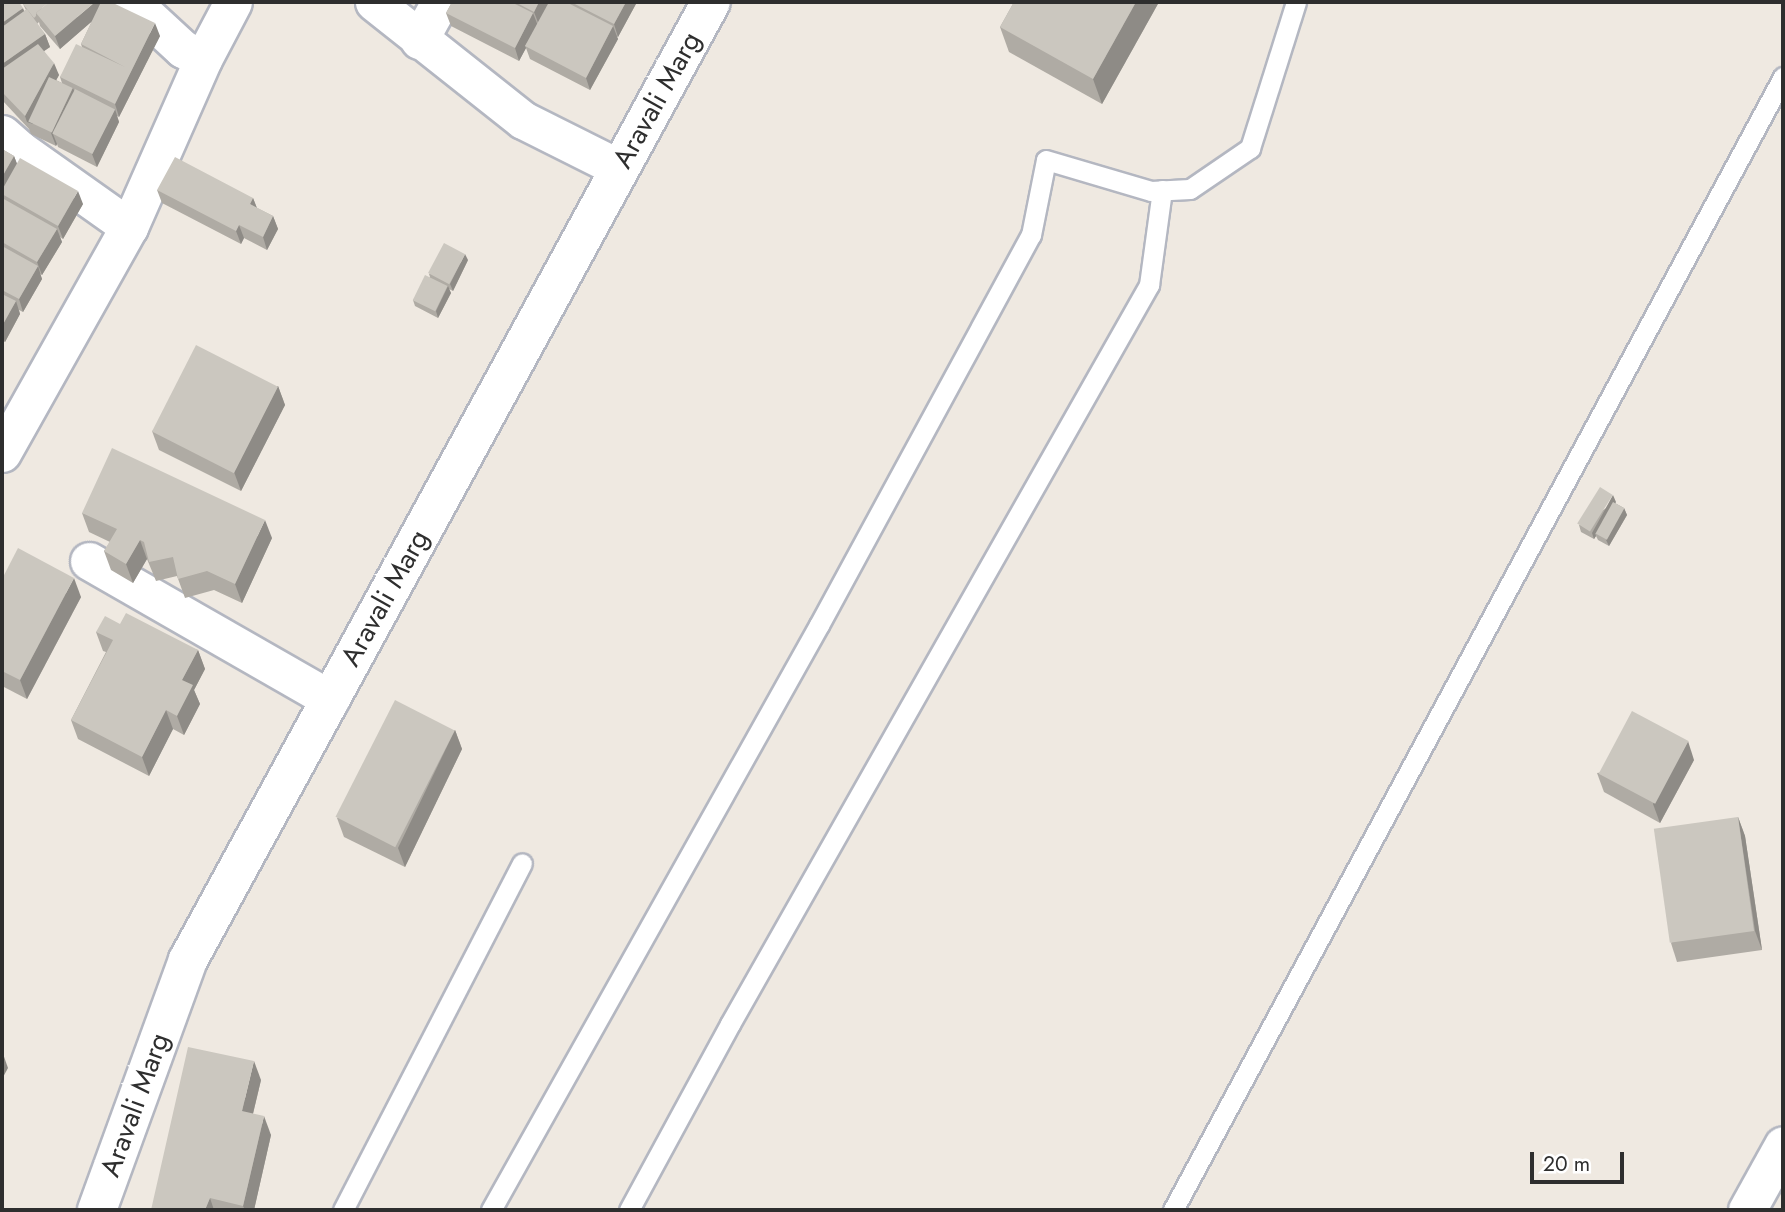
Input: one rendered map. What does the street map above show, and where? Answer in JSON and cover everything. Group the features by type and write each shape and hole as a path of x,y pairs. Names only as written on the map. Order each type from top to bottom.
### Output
{"street":[{"path":"132,2 183,49 203,59"},
{"path":"2,453 129,227 203,59 233,2"},
{"path":"374,2 523,120 620,168"},
{"path":"419,40 440,2"},
{"name":"Aravali Marg","path":"97,1210 188,960 711,2"},
{"path":"2,134 129,227"},
{"path":"89,561 330,699"},
{"path":"1747,1210 1783,1145"}],"lane":[{"path":"491,1210 792,673 1031,235 1045,160 1152,191 1190,189 1250,148 1296,2"},
{"path":"1173,1210 1783,77"},
{"path":"629,1210 737,1012 1149,285 1162,190"},
{"path":"343,1210 522,863"}],"building":[{"path":"2,2 19,2 23,8 2,23"},
{"path":"49,2 34,18 23,4"},
{"path":"49,2 95,2 55,36 36,13"},
{"path":"101,2 111,2 155,23 115,104 60,77 76,44 125,67 81,44"},
{"path":"452,2 511,2 533,13 515,48 446,13"},
{"path":"515,2 539,2 534,12"},
{"path":"549,2 566,2 613,26 586,78 525,46"},
{"path":"571,2 626,2 614,24"},
{"path":"1014,2 1136,2 1093,79 1000,27"},
{"path":"27,9 45,34 2,64 2,27"},
{"path":"38,44 54,63 25,116 2,92 2,69"},
{"path":"49,77 73,88 52,132 28,121"},
{"path":"75,89 115,109 92,154 52,134"},
{"path":"2,149 14,156 2,177"},
{"path":"175,157 253,198 250,204 273,216 263,237 239,225 236,231 157,190"},
{"path":"20,158 78,191 58,226 2,194"},
{"path":"2,198 57,229 37,262 2,242"},
{"path":"444,243 465,254 449,284 428,273"},
{"path":"2,246 38,266 19,299 2,290"},
{"path":"425,275 447,286 435,311 413,300"},
{"path":"2,294 16,301 2,326"},
{"path":"196,345 278,387 234,473 152,431"},
{"path":"112,448 265,520 235,584 207,571 178,579 173,557 149,562 144,542 140,540 126,564 104,551 117,529 82,513"},
{"path":"1600,487 1613,495 1590,531 1577,523"},
{"path":"1613,502 1624,508 1607,540 1596,533"},
{"path":"18,548 74,578 20,680 2,671 2,579"},
{"path":"126,613 198,650 182,680 193,685 177,716 166,710 142,757 71,720 113,640 96,632 105,616 120,624"},
{"path":"395,700 455,730 395,847 336,817"},
{"path":"1632,711 1689,741 1655,804 1599,774"},
{"path":"1738,817 1754,931 1670,943 1654,829"},
{"path":"188,1047 254,1061 242,1111 264,1116 243,1206 210,1198 205,1210 151,1210"}]}
